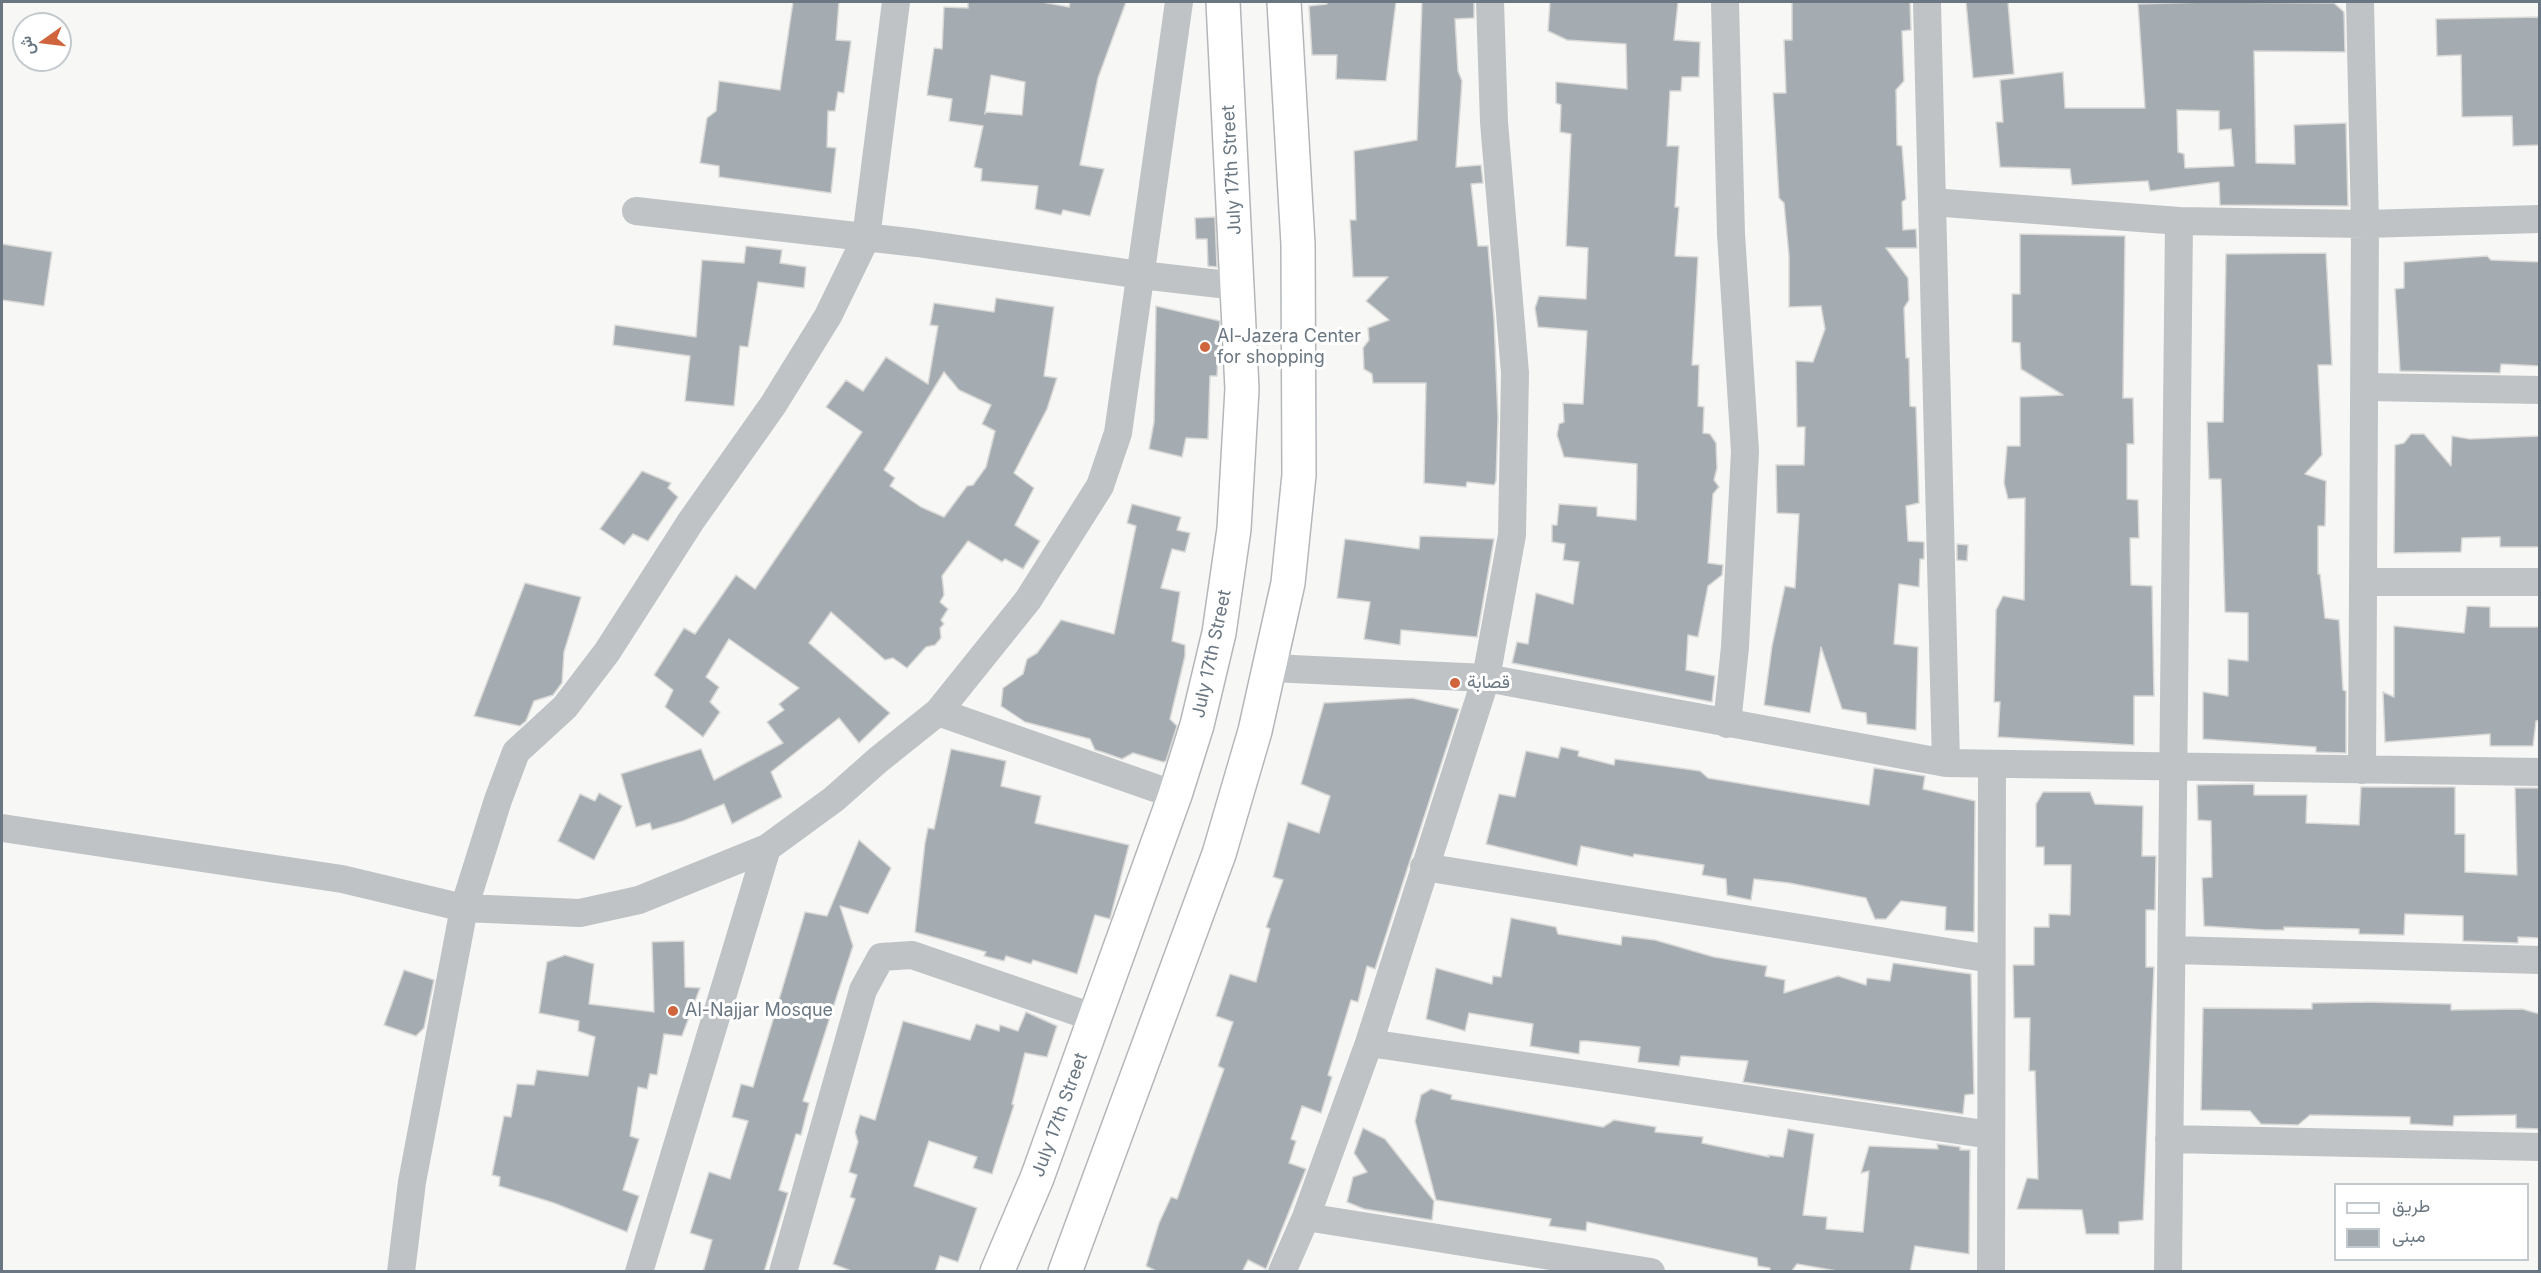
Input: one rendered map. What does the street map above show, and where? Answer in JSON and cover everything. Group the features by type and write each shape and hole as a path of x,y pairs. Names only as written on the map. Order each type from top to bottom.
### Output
{"main road":[{"name":"July 17th Street","path":"997,1272 1037,1179 1175,795 1197,725 1219,633 1234,529 1242,389 1223,2"},
{"path":"1065,1272 1219,854 1271,668 1288,583 1299,475 1298,243 1284,2"}],"street":[{"path":"401,1272 412,1182 464,908 498,800 516,752 565,707 607,652 691,522 773,405 828,316 866,238 896,2"},
{"path":"2,828 342,879 464,908 580,913 639,900 767,848 834,799 938,712 1028,600 1100,486 1118,433 1179,2"},
{"path":"1282,1272 1306,1217 1369,1043 1486,678 1512,535 1515,373 1494,122 1491,2"},
{"path":"1725,2 1731,234 1745,451 1735,647 1727,724"},
{"path":"1927,2 1946,763"},
{"path":"2360,2 2365,224 2365,582 2362,770"},
{"path":"1932,202 2180,221 2365,224 2540,219"},
{"path":"636,211 1237,286"},
{"path":"2168,1272 2180,221"},
{"path":"2365,387 2540,390"},
{"path":"2365,582 2540,582"},
{"path":"1271,668 1486,678 1946,763 2540,772"},
{"path":"938,712 1175,795"},
{"path":"1991,1272 1992,765"},
{"path":"639,1272 767,848"},
{"path":"1424,867 1991,959"},
{"path":"2172,950 2540,960"},
{"path":"783,1272 863,990 881,957 912,955 1095,1018"},
{"path":"1369,1043 1991,1135"},
{"path":"2169,1139 2540,1147"},
{"path":"1306,1217 1651,1272"}],"building":[{"path":"793,2 839,2 836,40 851,41 844,93 838,92 835,111 828,111 827,147 836,148 831,193 719,177 719,166 700,163 707,118 716,111 719,81 780,90"},
{"path":"968,2 1042,2 1069,7 1070,2 1126,2 1098,78 1080,165 1104,169 1090,216 1063,210 1061,215 1035,209 1038,186 981,181 982,169 974,167 983,126 949,121 952,99 927,95 934,48 942,49 944,7 968,8","holes":["991,75 1025,82 1022,115 986,112 985,114"]},
{"path":"1326,2 1396,2 1386,81 1336,79 1337,55 1312,55 1309,6 1327,4"},
{"path":"1422,2 1474,2 1474,18 1455,19 1458,71 1462,81 1456,167 1481,165 1483,183 1471,184 1478,246 1488,246 1494,318 1498,418 1494,485 1467,482 1466,487 1424,483 1426,383 1373,383 1372,374 1364,369 1363,348 1369,340 1368,328 1389,320 1366,301 1388,277 1353,277 1350,220 1356,220 1354,151 1417,140"},
{"path":"1550,2 1678,2 1674,40 1700,42 1699,77 1682,77 1681,91 1670,91 1667,146 1679,146 1675,207 1679,207 1675,256 1698,257 1692,365 1699,365 1698,406 1704,407 1703,433 1710,434 1716,443 1717,468 1714,480 1719,487 1713,494 1708,563 1723,565 1722,575 1708,586 1698,637 1688,635 1686,670 1715,676 1712,702 1512,663 1517,642 1528,644 1536,593 1573,604 1579,562 1563,560 1565,544 1552,542 1552,525 1557,525 1559,504 1597,507 1597,516 1636,520 1637,464 1564,457 1557,435 1559,424 1564,422 1563,403 1583,404 1587,331 1538,327 1535,308 1539,296 1586,299 1588,248 1566,246 1571,134 1560,132 1561,105 1556,103 1556,82 1627,89 1626,44 1567,40 1548,31"},
{"path":"1792,2 1910,2 1911,30 1902,31 1904,81 1896,90 1897,145 1902,146 1906,199 1902,202 1903,230 1916,229 1917,248 1886,248 1908,278 1909,300 1904,308 1906,358 1909,358 1910,406 1916,407 1919,503 1906,506 1908,541 1924,542 1924,559 1920,559 1919,587 1899,584 1894,644 1918,647 1916,730 1867,724 1866,713 1842,709 1821,647 1810,713 1764,705 1772,646 1785,586 1795,588 1799,514 1777,513 1776,465 1804,465 1805,427 1797,427 1796,361 1813,362 1825,329 1821,306 1789,307 1789,256 1784,203 1779,198 1773,93 1786,93 1784,40 1792,40"},
{"path":"1966,2 2008,2 2014,74 1973,78"},
{"path":"2334,3 2344,12 2345,52 2254,51 2256,163 2295,164 2294,125 2346,123 2348,206 2220,205 2219,182 2150,191 2148,181 2072,185 2070,169 2000,167 1996,122 2003,122 2000,80 2063,72 2065,108 2145,108 2138,4","holes":["2177,110 2219,111 2219,130 2231,129 2234,166 2185,168 2184,154 2178,152"]},
{"path":"2540,17 2540,145 2513,146 2512,116 2462,117 2461,55 2437,56 2436,19"},
{"path":"1215,217 1217,267 1208,266 1207,239 1196,239 1195,218"},
{"path":"2020,234 2125,236 2123,398 2133,398 2134,444 2127,444 2127,499 2138,500 2139,538 2130,538 2131,585 2152,586 2154,696 2134,696 2134,745 1998,737 2000,702 1994,702 1996,610 2003,596 2024,600 2025,498 2008,499 2004,483 2007,446 2020,446 2020,397 2063,395 2021,369 2020,343 2012,342 2012,294 2020,294"},
{"path":"2,244 52,252 44,306 2,300"},
{"path":"746,246 782,250 780,263 806,267 804,288 758,282 748,347 740,346 734,406 685,401 690,356 613,345 615,325 696,337 702,260 744,263"},
{"path":"2326,253 2332,365 2318,365 2322,455 2305,474 2326,481 2325,526 2318,526 2318,574 2320,574 2325,618 2339,620 2343,690 2346,691 2346,753 2316,752 2316,747 2203,739 2203,692 2228,696 2228,659 2248,661 2248,613 2225,612 2221,479 2209,479 2207,422 2223,422 2226,254"},
{"path":"2487,256 2491,260 2540,262 2540,366 2501,364 2500,373 2400,371 2395,289 2404,288 2404,262"},
{"path":"996,298 1054,307 1044,376 1057,378 1047,409 1014,473 1034,488 1015,525 1040,541 1023,569 1005,559 1002,562 968,541 942,576 944,595 940,602 948,609 941,620 944,624 940,628 941,638 935,645 926,647 907,668 893,658 885,660 831,612 809,643 890,713 859,743 839,718 771,772 782,797 732,824 724,804 683,821 652,830 650,823 636,827 621,774 701,749 714,780 783,743 767,722 784,710 779,704 799,688 729,639 706,677 719,687 710,702 720,712 703,737 665,707 673,690 654,675 684,628 695,634 736,575 755,589 862,432 826,407 846,380 863,391 886,357 928,384 938,326 930,325 934,303 994,312","holes":["944,372 959,390 991,405 982,424 995,431 986,467 973,485 967,486 944,517 921,507 890,486 895,478 884,470"]},
{"path":"1156,306 1220,321 1217,376 1210,376 1208,439 1186,438 1182,457 1149,449 1154,422"},
{"path":"2411,434 2424,434 2451,466 2452,436 2470,439 2540,436 2540,547 2500,547 2500,537 2462,538 2461,552 2394,553 2395,445 2404,443"},
{"path":"642,471 671,483 668,488 678,497 648,541 633,534 624,545 600,529"},
{"path":"1132,504 1181,517 1177,530 1190,533 1185,552 1172,549 1161,588 1180,592 1172,641 1185,645 1185,656 1170,719 1177,726 1166,761 1163,762 1133,753 1122,759 1095,750 1090,739 1025,722 1001,706 1003,688 1023,674 1027,659 1037,653 1061,620 1114,634 1136,526 1127,523"},
{"path":"1420,536 1494,539 1477,637 1401,630 1400,645 1364,639 1370,602 1337,598 1345,539 1419,549"},
{"path":"1957,544 1968,545 1967,561 1957,560"},
{"path":"525,583 581,597 564,652 562,683 553,695 534,701 526,721 520,726 474,716"},
{"path":"2467,606 2490,607 2490,627 2540,627 2540,720 2536,721 2533,746 2490,746 2490,734 2385,742 2383,692 2394,697 2394,626 2464,633"},
{"path":"1412,698 1459,709 1375,969 1367,966 1358,1002 1351,1000 1328,1075 1332,1077 1321,1113 1302,1106 1291,1139 1296,1141 1289,1163 1306,1169 1266,1269 1248,1260 1242,1272 1158,1272 1146,1266 1159,1223 1171,1197 1177,1199 1224,1069 1218,1066 1233,1022 1216,1016 1230,974 1256,982 1270,929 1266,927 1283,880 1273,877 1288,822 1319,833 1330,796 1301,784 1324,703"},
{"path":"1561,747 1579,751 1578,756 1614,765 1615,759 1700,771 1708,778 1869,805 1874,768 1925,776 1923,789 1975,801 1974,932 1945,930 1946,907 1901,901 1886,919 1875,919 1866,898 1789,883 1754,879 1751,900 1727,895 1726,879 1702,875 1704,865 1634,854 1633,857 1581,846 1577,866 1486,844 1499,794 1515,797 1526,751 1558,758"},
{"path":"951,749 1006,761 1001,786 1041,796 1035,823 1129,845 1110,919 1095,915 1077,974 1033,960 1031,964 1006,956 1004,961 984,956 986,952 915,932 925,843 928,828 934,829"},
{"path":"2254,784 2254,795 2307,795 2306,823 2359,825 2361,787 2455,787 2455,834 2465,834 2465,872 2517,875 2515,788 2540,788 2540,938 2518,937 2518,943 2463,941 2463,916 2405,914 2404,935 2359,934 2359,929 2284,927 2284,930 2266,930 2204,926 2202,878 2212,877 2211,821 2198,820 2197,785"},
{"path":"2043,792 2090,792 2095,804 2143,806 2142,856 2156,856 2155,910 2146,910 2146,967 2154,967 2143,1220 2119,1222 2119,1234 2086,1234 2082,1210 2017,1209 2027,1178 2038,1179 2035,1071 2029,1071 2030,1018 2014,1018 2013,965 2034,965 2034,927 2049,927 2049,914 2070,915 2071,865 2044,865 2044,847 2036,847 2036,804"},
{"path":"599,793 622,806 594,860 558,841 580,794 595,801"},
{"path":"859,840 891,868 868,914 840,906 853,946 803,1101 809,1103 801,1135 796,1134 779,1190 788,1193 764,1272 703,1272 712,1240 690,1233 709,1172 730,1179 748,1121 732,1117 741,1084 753,1087 805,912 827,916"},
{"path":"1511,918 1556,927 1558,934 1621,945 1622,936 1655,940 1714,957 1767,966 1765,976 1785,980 1784,993 1838,976 1866,985 1867,978 1890,981 1893,963 1971,974 1974,1094 1965,1095 1963,1114 1743,1082 1748,1061 1681,1056 1679,1066 1638,1062 1640,1047 1580,1041 1579,1054 1530,1046 1533,1024 1469,1013 1465,1031 1426,1019 1436,968 1492,984 1493,976 1501,977"},
{"path":"684,941 685,987 700,988 682,1036 664,1034 657,1075 650,1074 647,1089 638,1087 630,1136 639,1139 623,1190 639,1196 627,1232 554,1203 499,1186 500,1177 492,1175 504,1116 511,1117 517,1084 534,1085 537,1070 588,1076 595,1037 578,1031 579,1021 539,1013 547,962 565,955 594,964 589,1004 654,1012 652,942"},
{"path":"404,970 434,980 424,1028 416,1036 384,1025"},
{"path":"2312,1003 2451,1004 2451,1010 2522,1009 2540,1014 2540,1129 2516,1128 2516,1115 2454,1116 2453,1126 2410,1124 2410,1117 2310,1115 2298,1125 2261,1124 2250,1111 2201,1110 2203,1008 2312,1009"},
{"path":"1026,1012 1057,1026 1047,1057 1025,1053 1012,1104 1014,1105 992,1174 973,1168 977,1157 929,1141 914,1186 977,1208 958,1262 940,1256 935,1272 854,1272 833,1264 855,1199 850,1197 857,1175 849,1172 858,1142 855,1132 860,1115 875,1120 903,1021 970,1040 976,1024 999,1031 1000,1025 1018,1031"},
{"path":"1431,1089 1452,1095 1451,1099 1603,1127 1614,1120 1656,1127 1655,1132 1703,1137 1702,1143 1769,1157 1768,1155 1783,1157 1788,1129 1814,1134 1803,1215 1827,1217 1826,1229 1863,1232 1869,1171 1861,1173 1869,1146 1938,1149 1937,1144 1970,1150 1969,1254 1915,1246 1910,1272 1843,1272 1797,1264 1791,1272 1770,1272 1770,1268 1758,1266 1757,1258 1587,1222 1586,1231 1549,1226 1551,1219 1436,1200 1415,1121 1421,1095"},
{"path":"1363,1128 1385,1139 1434,1201 1432,1220 1364,1209 1347,1202 1353,1177 1367,1172 1354,1153"}],"place":[{"name":"Al-Jazera Center for shopping","path":"1205,347"},
{"name":"قصابة","path":"1455,683"},
{"name":"Al-Najjar Mosque","path":"673,1011"}]}
